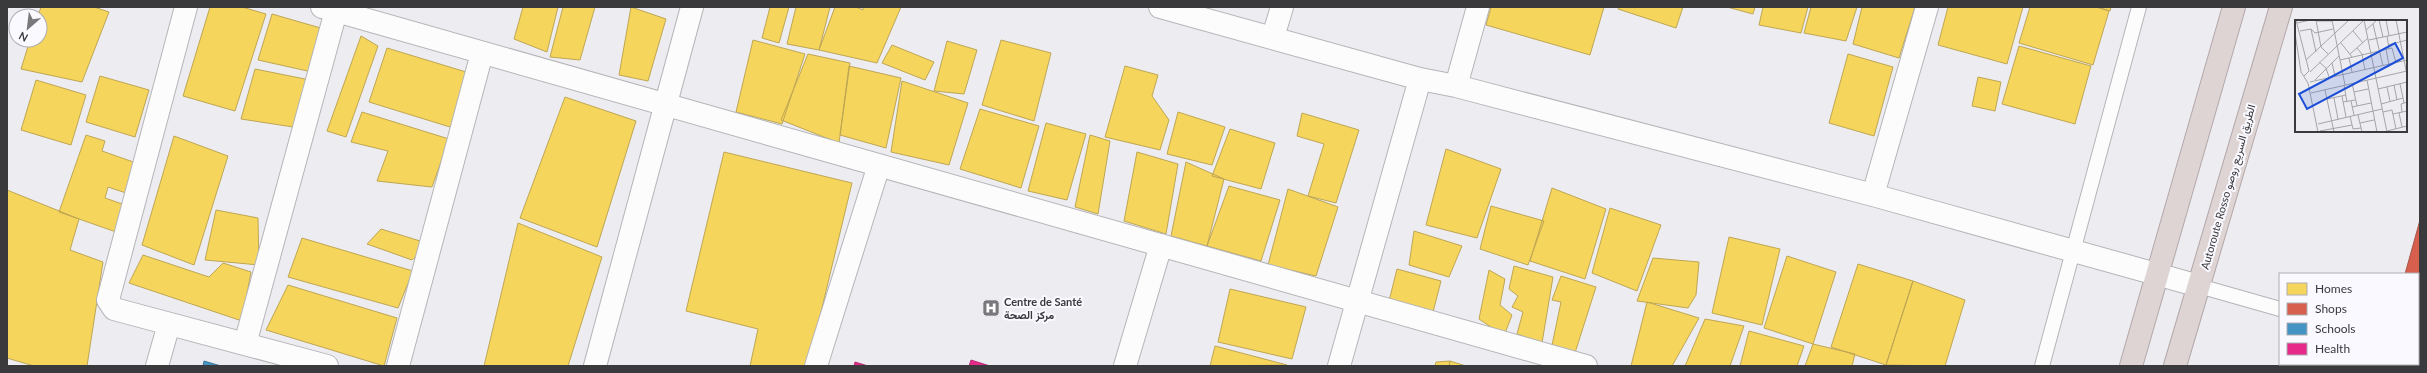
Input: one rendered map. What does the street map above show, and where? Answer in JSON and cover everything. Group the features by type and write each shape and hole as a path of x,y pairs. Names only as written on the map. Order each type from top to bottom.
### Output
{"highway":[{"path":"2131,366 2234,7"},
{"name":"Autoroute Rosso الطريق السريع روصو","path":"2175,366 2281,7"}],"street":[{"path":"186,7 108,300 114,310 327,366"},
{"path":"595,366 664,104 692,7"},
{"path":"1160,7 1273,37 1420,79 1456,86 1873,195 2199,286"},
{"path":"1273,37 1282,7"},
{"path":"1456,86 1478,7"},
{"path":"1873,195 1927,7"},
{"path":"245,344 329,9 1357,301 1523,357 1586,366"},
{"path":"398,366 482,52"},
{"path":"1339,366 1420,79"},
{"path":"816,366 879,165"},
{"path":"1125,366 1161,245"},
{"path":"157,366 169,324"}],"lane":[{"path":"2042,366 2139,7"},
{"path":"2199,286 2279,309"}],"building: Homes":[{"path":"94,7 109,12 82,82 21,69 28,48 48,48 48,8 41,8"},
{"path":"210,7 242,7 266,14 235,111 183,96"},
{"path":"523,7 558,7 547,52 514,39"},
{"path":"563,7 595,7 580,60 550,57"},
{"path":"631,7 666,19 648,81 619,75"},
{"path":"770,7 789,7 779,43 762,38"},
{"path":"796,7 830,7 819,50 787,44"},
{"path":"835,7 856,7 863,10 863,7 901,7 877,63 819,50"},
{"path":"1491,7 1604,7 1590,55 1486,25"},
{"path":"1619,7 1683,7 1676,28 1618,9"},
{"path":"1727,7 1755,7 1753,14"},
{"path":"1763,7 1808,7 1801,33 1759,25"},
{"path":"1811,7 1857,7 1846,41 1804,33"},
{"path":"1862,7 1915,7 1899,58 1853,44"},
{"path":"1948,7 2023,7 2007,64 1938,45"},
{"path":"2030,7 2096,7 2109,11 2093,65 2019,43"},
{"path":"2097,7 2111,7 2110,11"},
{"path":"272,14 331,31 312,72 258,60"},
{"path":"361,36 378,46 346,137 327,131"},
{"path":"753,40 805,54 782,124 736,112"},
{"path":"1001,40 1051,53 1034,121 982,105"},
{"path":"947,41 977,50 964,94 934,91"},
{"path":"892,45 934,62 925,80 882,63"},
{"path":"2019,46 2091,66 2075,124 2002,104"},
{"path":"387,48 476,75 450,127 369,102"},
{"path":"808,54 850,63 839,143 781,120"},
{"path":"1848,54 1893,67 1874,136 1829,123"},
{"path":"849,66 901,78 886,148 840,135"},
{"path":"1125,66 1158,75 1152,96 1169,120 1160,150 1105,137"},
{"path":"255,69 310,80 293,127 241,119"},
{"path":"100,76 149,90 135,137 86,122"},
{"path":"1978,77 2001,82 1995,111 1972,106"},
{"path":"36,80 86,95 71,145 21,130"},
{"path":"902,81 968,103 949,165 891,152"},
{"path":"565,97 636,121 597,247 520,218"},
{"path":"980,109 1039,126 1021,188 960,169"},
{"path":"362,112 449,139 432,187 377,181 388,151 351,142"},
{"path":"1178,112 1225,127 1212,165 1167,154"},
{"path":"1302,113 1359,130 1336,203 1308,196 1324,144 1297,136"},
{"path":"1046,123 1086,134 1067,200 1028,191"},
{"path":"1230,129 1275,143 1261,189 1212,176"},
{"path":"86,135 105,141 102,151 142,165 132,195 108,187 105,198 128,206 119,233 59,212"},
{"path":"1090,135 1110,141 1098,214 1075,207"},
{"path":"174,136 228,156 194,265 142,245"},
{"path":"1446,149 1501,169 1477,238 1426,225"},
{"path":"724,152 852,183 808,366 750,366 758,329 686,311"},
{"path":"1137,152 1178,164 1166,234 1124,221"},
{"path":"1186,162 1224,179 1207,246 1171,236"},
{"path":"1229,186 1280,200 1261,261 1207,246"},
{"path":"1552,188 1606,209 1585,279 1530,261"},
{"path":"1288,189 1338,207 1316,276 1268,265"},
{"path":"7,190 79,219 70,250 103,262 87,366 34,366 7,358"},
{"path":"1491,206 1544,221 1528,265 1480,249"},
{"path":"1610,208 1661,225 1637,291 1592,273"},
{"path":"216,210 258,218 259,265 205,260"},
{"path":"518,223 602,257 568,366 484,366"},
{"path":"381,229 430,244 412,260 367,244"},
{"path":"1414,231 1462,246 1449,277 1409,265"},
{"path":"1729,237 1780,249 1762,325 1712,313"},
{"path":"302,238 413,271 398,308 288,277"},
{"path":"143,255 209,277 223,263 251,272 242,321 129,283"},
{"path":"1787,256 1836,272 1813,344 1764,328"},
{"path":"1653,258 1699,262 1696,295 1688,308 1637,301"},
{"path":"1858,264 1913,281 1886,365 1831,347"},
{"path":"1514,266 1553,277 1542,343 1517,334 1523,312 1512,307 1518,296 1509,289"},
{"path":"1397,269 1441,281 1432,316 1388,305"},
{"path":"1489,270 1505,279 1500,305 1512,315 1504,336 1479,319"},
{"path":"1561,276 1596,287 1574,356 1551,350 1561,302 1552,300"},
{"path":"1913,281 1965,300 1945,366 1886,365"},
{"path":"288,285 397,318 384,366 266,330"},
{"path":"1230,289 1306,307 1292,359 1218,342"},
{"path":"1647,302 1699,318 1672,366 1631,366"},
{"path":"1705,319 1744,326 1730,366 1685,366"},
{"path":"1749,331 1804,346 1797,366 1740,366"},
{"path":"1813,344 1855,354 1852,366 1805,366"},
{"path":"1215,346 1287,365 1210,366"},
{"path":"1450,361 1466,366 1449,366"},
{"path":"1450,361 1449,366 1435,366 1436,362"}],"building: Shops":[{"path":"2420,220 2420,281 2419,273 2405,273"}],"building: Schools":[{"path":"204,361 221,366 203,366"}],"building: Health":[{"path":"971,360 990,366 969,366"},
{"path":"855,362 868,366 854,366"}],"place":[{"name":"Centre de Santé مركز الصحة","path":"991,308"}]}
